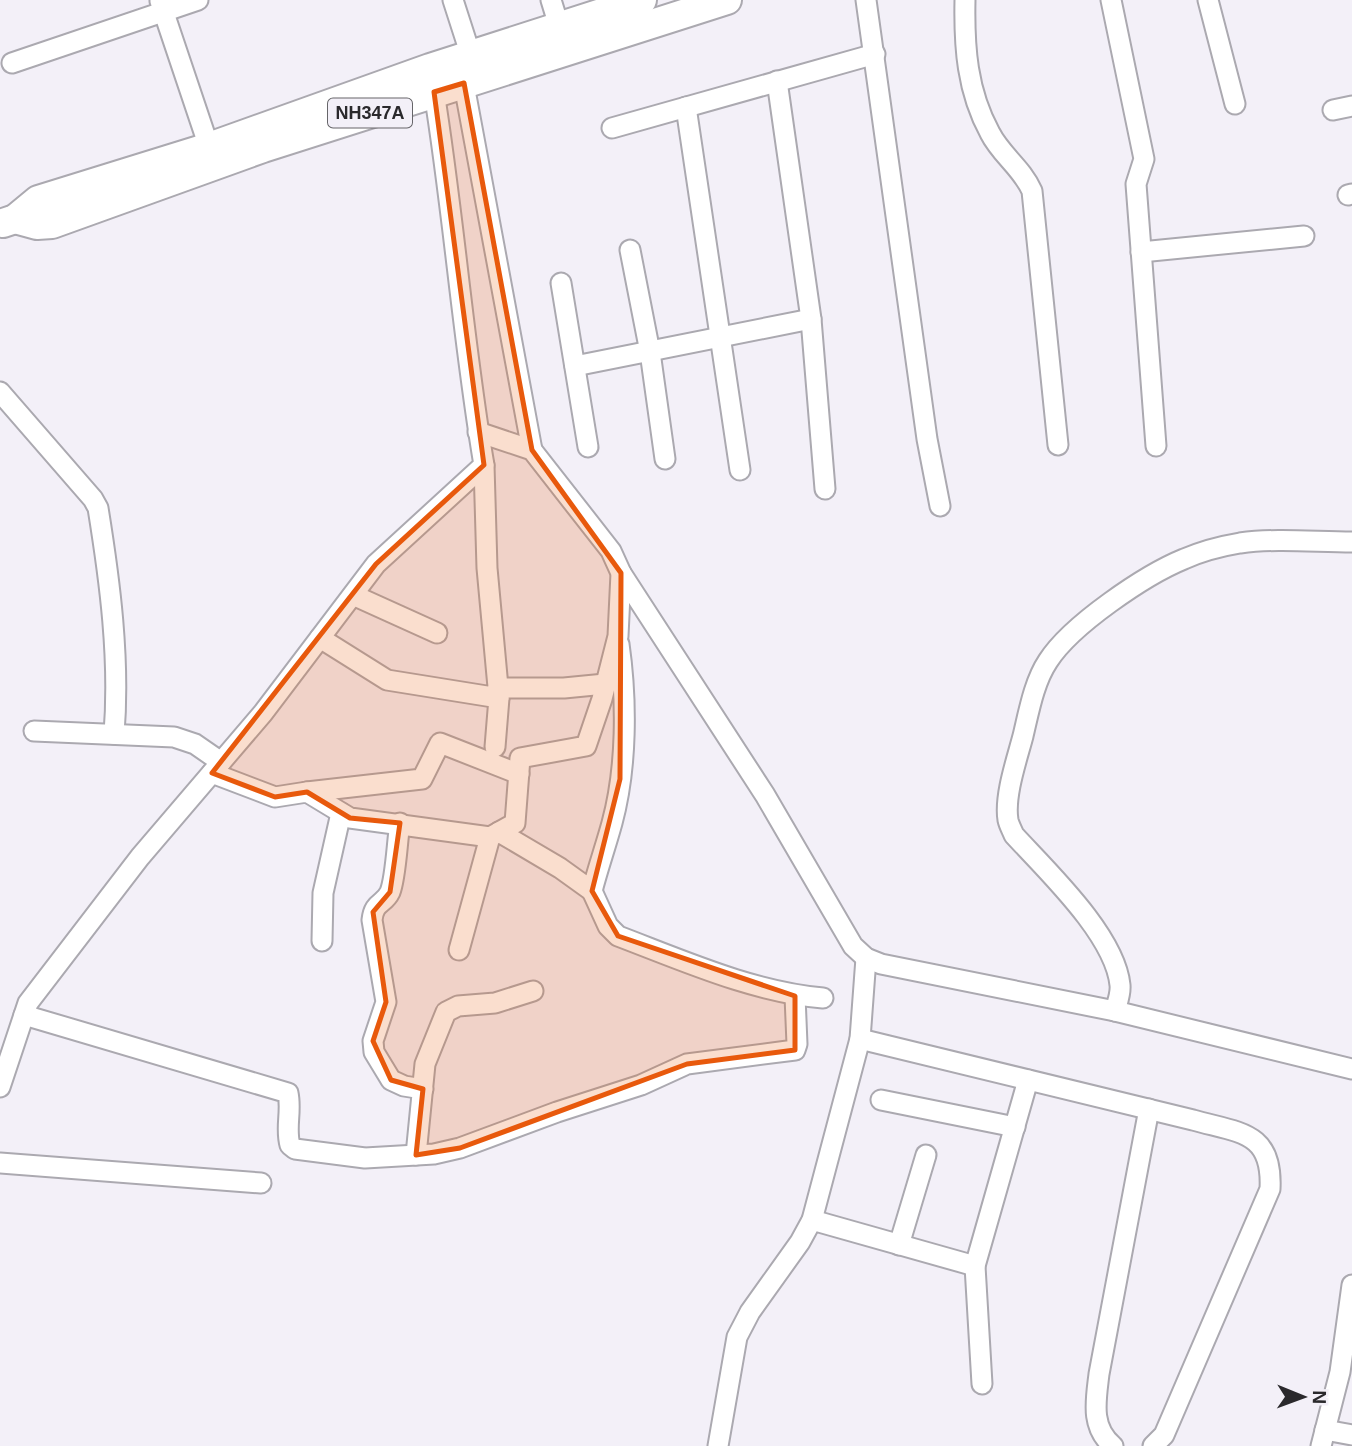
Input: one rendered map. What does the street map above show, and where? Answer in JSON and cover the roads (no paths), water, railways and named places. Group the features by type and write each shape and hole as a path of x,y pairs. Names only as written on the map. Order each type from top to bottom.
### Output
{"highway":[{"name":"NH347A","path":"8,222 52,224 263,148 434,92 465,66 555,13 642,0"},
{"name":"NH347A","path":"8,222 38,200 465,66 727,0"}],"street":[{"path":"12,63 161,6 198,0"},
{"path":"453,0 532,450 611,551 621,573 765,795 853,946 866,958 881,964 1115,1011 1352,1069"},
{"path":"866,0 927,439 940,506"},
{"path":"965,0 965,54 972,88 990,135 1019,168 1032,191 1058,445"},
{"path":"1111,0 1144,159 1136,184 1156,446"},
{"path":"1208,0 1235,104"},
{"path":"161,6 209,147"},
{"path":"612,128 875,54"},
{"path":"777,81 811,319 825,489"},
{"path":"434,92 448,181 470,385 484,465 487,568 499,693 495,747"},
{"path":"686,107 740,470"},
{"path":"1141,252 1304,236"},
{"path":"630,250 650,352 665,459"},
{"path":"561,283 589,447"},
{"path":"575,366 811,319"},
{"path":"0,391 98,508 116,660 114,734"},
{"path":"478,432 532,450"},
{"path":"0,1087 28,1003 140,857 263,713 376,564 484,465"},
{"path":"1115,1011 1120,985 1109,952 1085,914 1014,835 1008,820 1012,783 1024,733 1039,680 1048,660 1063,642 1094,616 1136,585 1184,559 1239,544 1277,540 1352,542"},
{"path":"592,891 612,821 620,779 625,683 618,636 621,573"},
{"path":"352,595 437,633"},
{"path":"459,950 494,834 515,824 520,758 586,746 618,636"},
{"path":"320,638 387,680 499,693 606,684"},
{"path":"34,731 174,737 195,744 216,767 275,797 422,779 440,743 519,774"},
{"path":"307,792 349,818 400,823 437,831 494,834 560,868 592,891 608,926 618,936 728,976 795,996 823,998"},
{"path":"322,940 323,893 341,813"},
{"path":"400,823 390,892 375,905 372,920 386,1002 373,1041 374,1052 391,1080 404,1086 423,1089"},
{"path":"718,1446 737,1337 750,1312 800,1242 812,1220 860,1039 866,958"},
{"path":"416,1155 425,1064 446,1012 458,1006 495,1003 533,991"},
{"path":"24,1014 288,1093 290,1103 287,1135 290,1145 295,1149 366,1158 416,1155 460,1148 557,1112 641,1085 687,1064 795,1050 795,996"},
{"path":"860,1039 1246,1135 1263,1146 1271,1169 1270,1189 1164,1435 1153,1446"},
{"path":"982,1384 975,1266 1028,1080"},
{"path":"881,1100 1015,1127"},
{"path":"1113,1446 1098,1428 1095,1411 1099,1374 1149,1110"},
{"path":"899,1245 926,1155"},
{"path":"0,1163 261,1183"},
{"path":"812,1220 975,1266"},
{"path":"1352,1285 1346,1373 1323,1438 1352,1435"}]}
